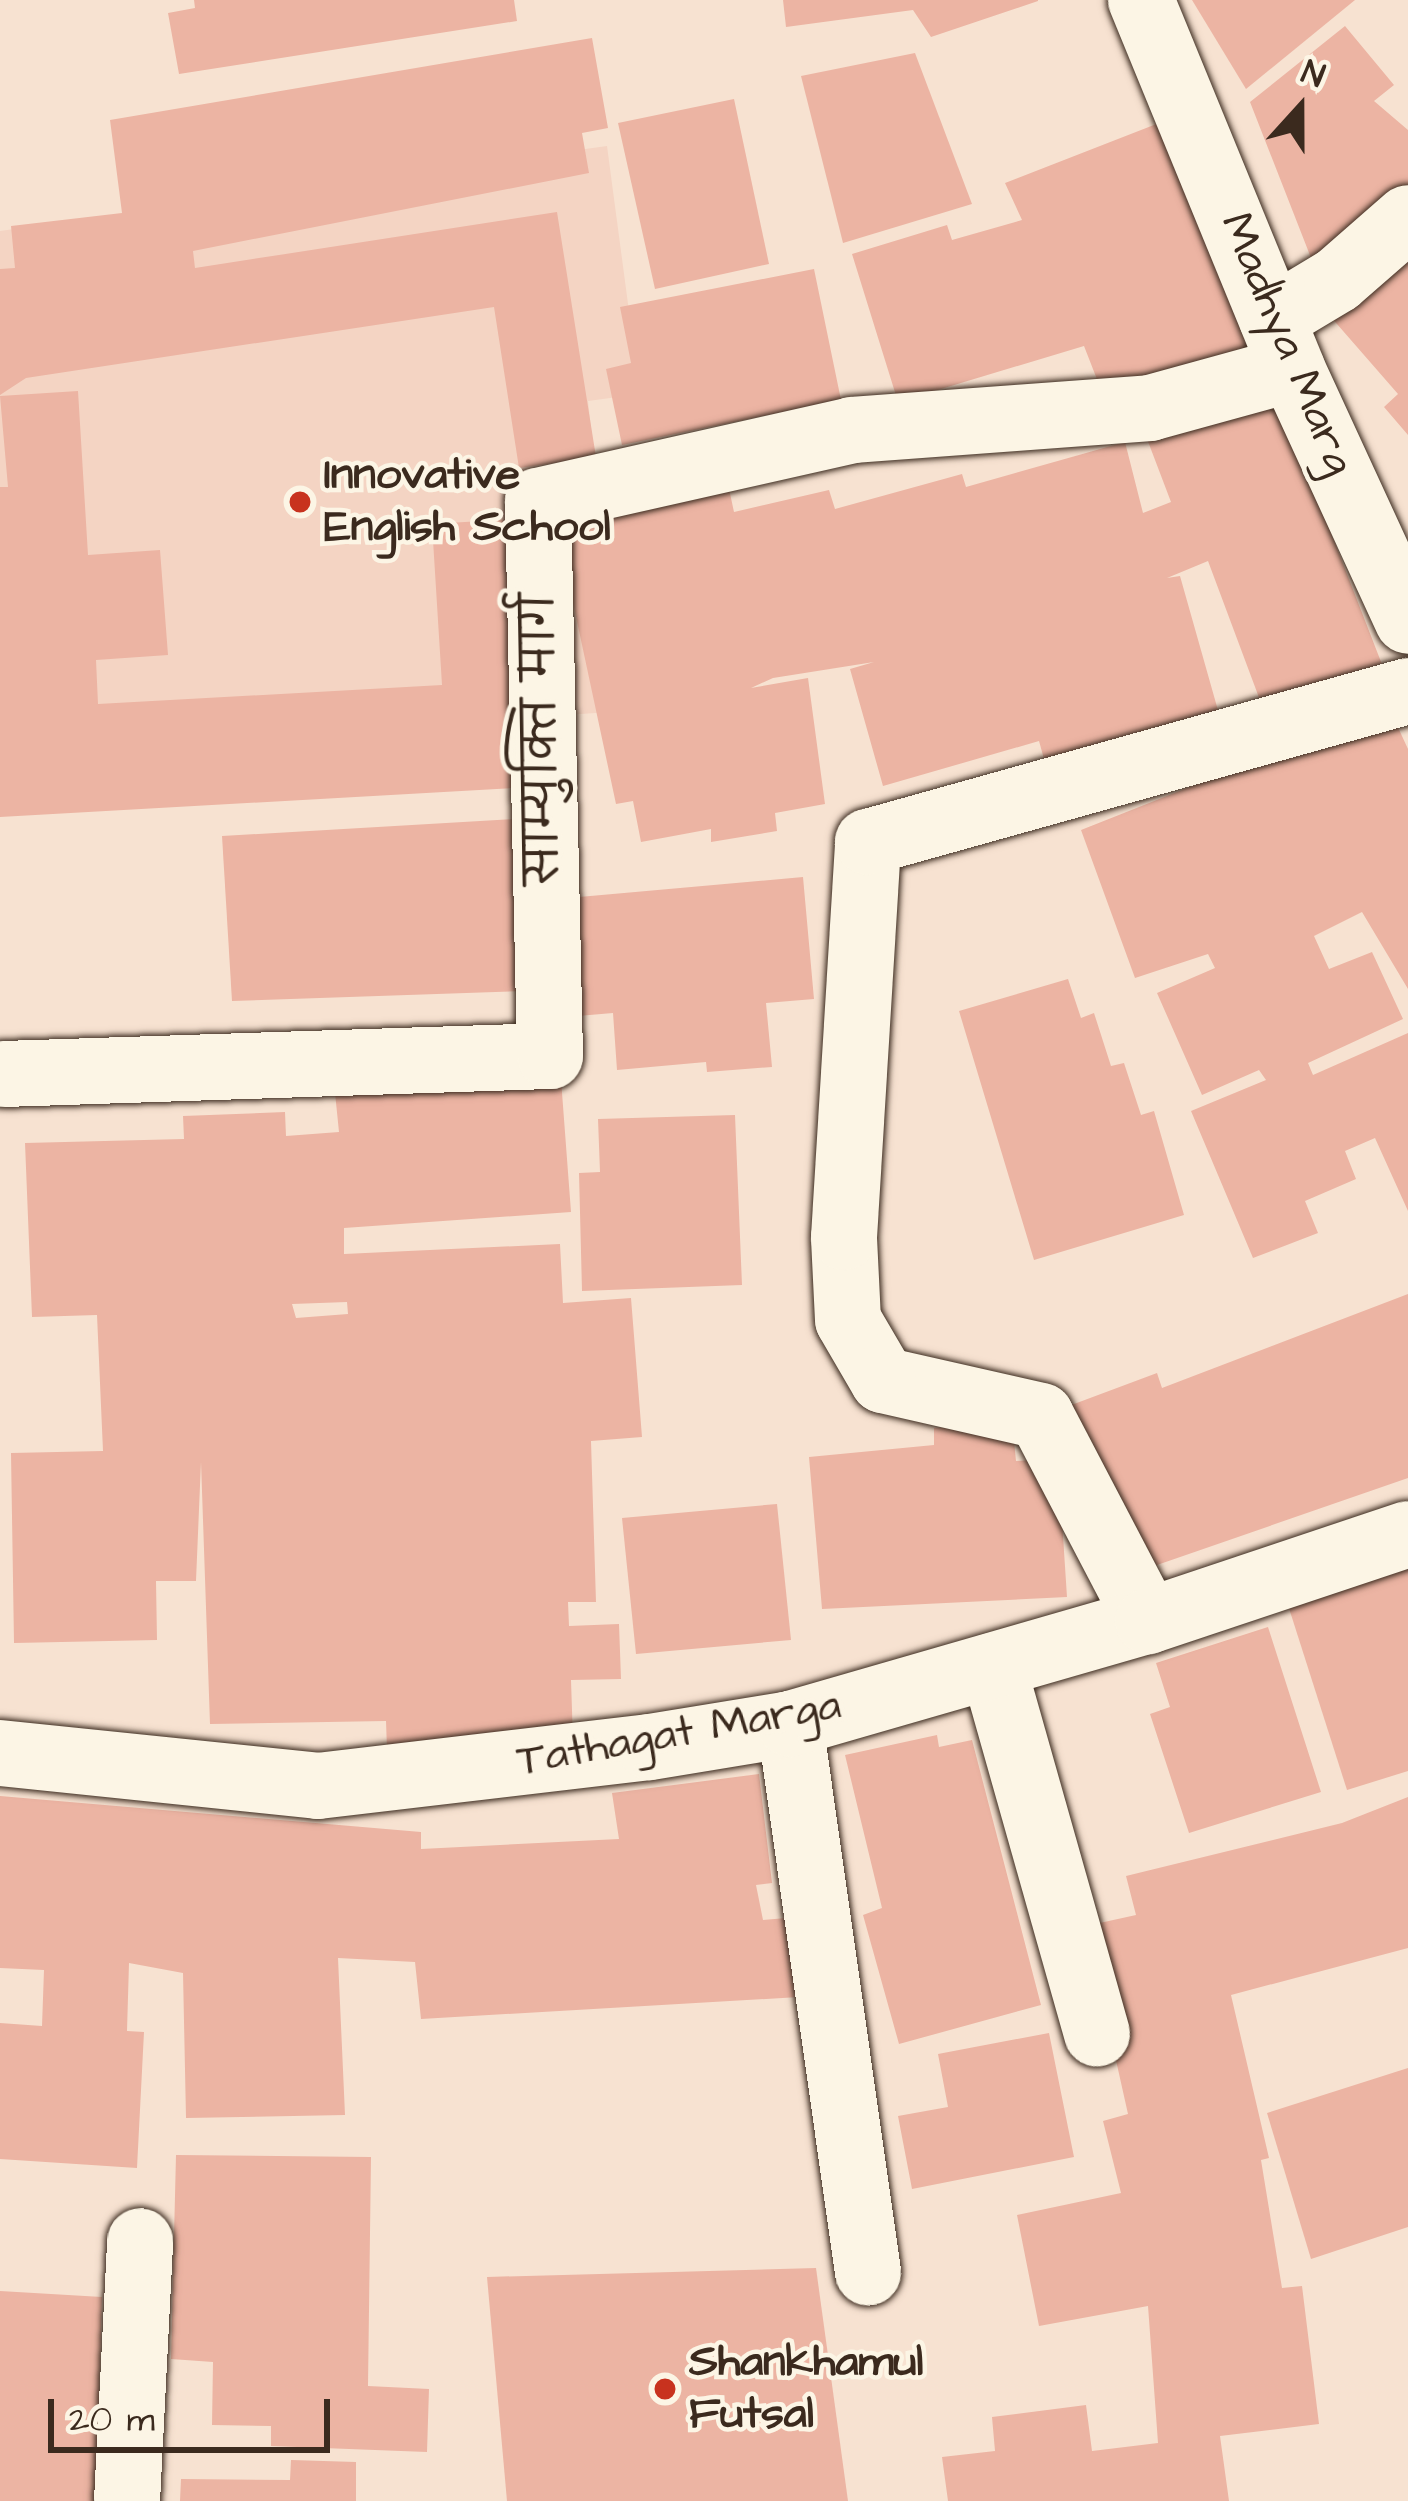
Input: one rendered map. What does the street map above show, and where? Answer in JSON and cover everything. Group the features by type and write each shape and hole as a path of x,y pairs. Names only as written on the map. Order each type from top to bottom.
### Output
{"street":[{"name":"Madhya Marg","path":"1141,0 1282,344 1408,621"},
{"path":"1282,344 1337,280 1408,218"},
{"name":"साम्युक्ति मार्ग","path":"4,1074 550,1056 538,500 852,430 1150,408 1282,344"},
{"path":"1148,1621 1041,1416 883,1380 848,1320 844,1238 868,842 1408,691"},
{"name":"Tathagat Marga","path":"0,1754 318,1786 790,1724 1148,1621 1408,1534"},
{"path":"993,1666 1097,2035"},
{"path":"790,1724 868,2272"},
{"path":"127,2501 140,2241"}],"shaded area":[{"name":"Innovative English School","path":"607,146 640,394 588,401 623,711 25,754 0,604 0,231"}],"building":[{"path":"194,0 514,0 517,21 179,74 168,13 195,8"},
{"path":"783,0 1038,1 931,37 913,10 786,27"},
{"path":"1192,0 1355,0 1246,89"},
{"path":"1345,26 1394,85 1374,101 1408,130 1408,209 1322,286 1250,102"},
{"path":"592,38 608,128 582,133 589,173 193,251 195,268 557,212 596,457 519,468 494,307 26,378 0,395 0,269 15,268 11,226 122,213 110,120"},
{"path":"915,53 972,204 843,243 801,76"},
{"path":"734,99 769,264 655,289 618,123"},
{"path":"1159,123 1249,350 1107,405 1084,346 898,402 852,254 947,225 952,240 1022,220 1005,183"},
{"path":"1408,233 1408,435 1384,407 1398,394 1323,308"},
{"path":"814,269 841,400 622,445 606,369 631,363 620,307"},
{"path":"1273,383 1383,667 1264,711 1208,561 1167,578 1180,576 1223,728 1049,777 1039,741 883,786 850,669 874,662 773,678 751,688 808,678 825,804 775,813 777,831 711,842 711,829 641,842 633,801 616,804 556,523 728,484 734,512 829,490 835,509 962,474 966,487 1125,442 1143,513 1171,502 1144,431"},
{"path":"78,391 88,555 160,550 168,655 96,660 98,704 442,685 432,524 516,519 532,787 0,817 0,487 8,487 0,396"},
{"path":"1389,708 1408,749 1408,989 1362,912 1314,936 1329,969 1372,952 1403,1019 1308,1063 1313,1075 1408,1033 1408,1211 1375,1138 1345,1151 1356,1179 1305,1201 1318,1233 1253,1258 1191,1111 1266,1080 1259,1070 1202,1095 1157,993 1215,968 1208,954 1135,978 1081,830"},
{"path":"516,819 526,991 232,1001 222,836"},
{"path":"803,877 814,999 766,1003 772,1067 707,1072 706,1062 617,1070 613,1013 578,1016 568,898"},
{"path":"1068,979 1081,1018 1094,1013 1111,1066 1124,1063 1141,1115 1154,1111 1184,1215 1034,1260 959,1011"},
{"path":"560,1066 571,1212 344,1228 344,1254 560,1244 563,1303 631,1298 642,1437 591,1441 596,1602 568,1602 569,1626 619,1624 621,1679 571,1680 573,1740 387,1750 386,1721 210,1724 201,1462 196,1581 156,1581 157,1640 14,1643 11,1453 103,1451 97,1315 32,1317 25,1143 184,1139 183,1116 285,1112 286,1136 339,1132 334,1083","holes":["347,1302 348,1314 296,1318 292,1304"]},
{"path":"735,1115 742,1285 582,1291 579,1173 600,1172 598,1119"},
{"path":"1408,1294 1408,1478 1131,1574 1066,1407 1157,1373 1162,1388"},
{"path":"1012,1421 1016,1461 1058,1459 1067,1597 822,1609 809,1457 934,1445 934,1428"},
{"path":"777,1504 791,1640 636,1654 622,1518"},
{"path":"1408,1563 1408,1771 1347,1790 1287,1602"},
{"path":"1268,1627 1321,1792 1189,1833 1150,1714 1170,1707 1156,1663"},
{"path":"937,1735 939,1747 972,1740 1041,2005 899,2044 863,1915 882,1908 845,1755"},
{"path":"759,1774 772,1883 756,1885 763,1920 786,1918 799,1997 421,2019 415,1962 338,1958 345,2115 186,2118 183,1973 129,1963 127,2031 144,2032 137,2168 0,2159 0,2023 42,2026 44,1970 0,1968 0,1796 421,1832 421,1849 619,1839 612,1793"},
{"path":"1408,1797 1408,1948 1231,1995 1269,2158 1261,2160 1282,2288 1302,2286 1319,2424 1220,2436 1229,2501 948,2501 942,2457 995,2451 992,2417 1086,2405 1092,2451 1158,2443 1148,2306 1039,2326 1017,2215 1121,2193 1103,2121 1128,2114 1086,1926 1136,1915 1126,1876 1342,1823"},
{"path":"1049,2033 1074,2157 912,2189 898,2116 948,2107 938,2054"},
{"path":"1408,2068 1408,2227 1311,2259 1267,2113"},
{"path":"176,2155 371,2157 368,2386 429,2389 427,2452 271,2446 271,2426 212,2425 213,2362 171,2359"},
{"name":"Shankhamul Futsal","path":"816,2268 848,2501 507,2501 487,2277"},
{"path":"0,2291 102,2297 96,2501 0,2501"},
{"path":"291,2460 356,2462 356,2501 180,2501 181,2479 290,2480"}],"place":[{"name":"Innovative English School","path":"300,502"},
{"name":"Shankhamul Futsal","path":"665,2389"}]}
